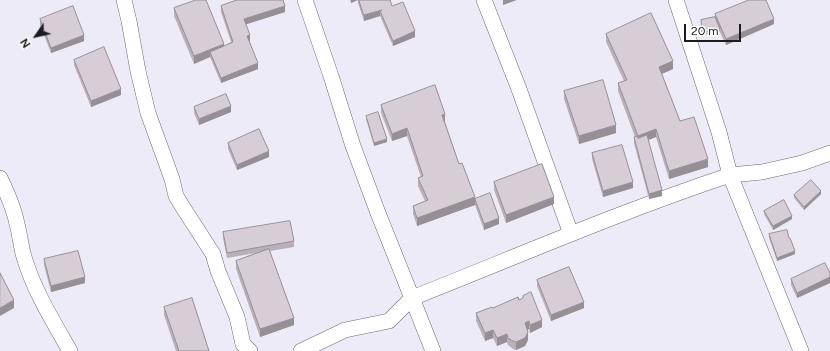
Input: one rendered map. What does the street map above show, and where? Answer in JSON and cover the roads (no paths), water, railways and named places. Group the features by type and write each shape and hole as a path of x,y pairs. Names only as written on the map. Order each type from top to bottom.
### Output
{"street":[{"path":"124,0 148,113 172,179 176,196 213,254 218,271 237,317 243,344 250,351"},
{"path":"305,0 358,161 433,351"},
{"path":"484,0 519,89 571,234"},
{"path":"676,0 719,132 730,176 801,351"},
{"path":"301,351 345,330 389,321 412,298 571,234 696,187 730,176 762,172 802,163 830,153"},
{"path":"0,178 8,193 17,223 24,257 34,285 70,351"}]}
